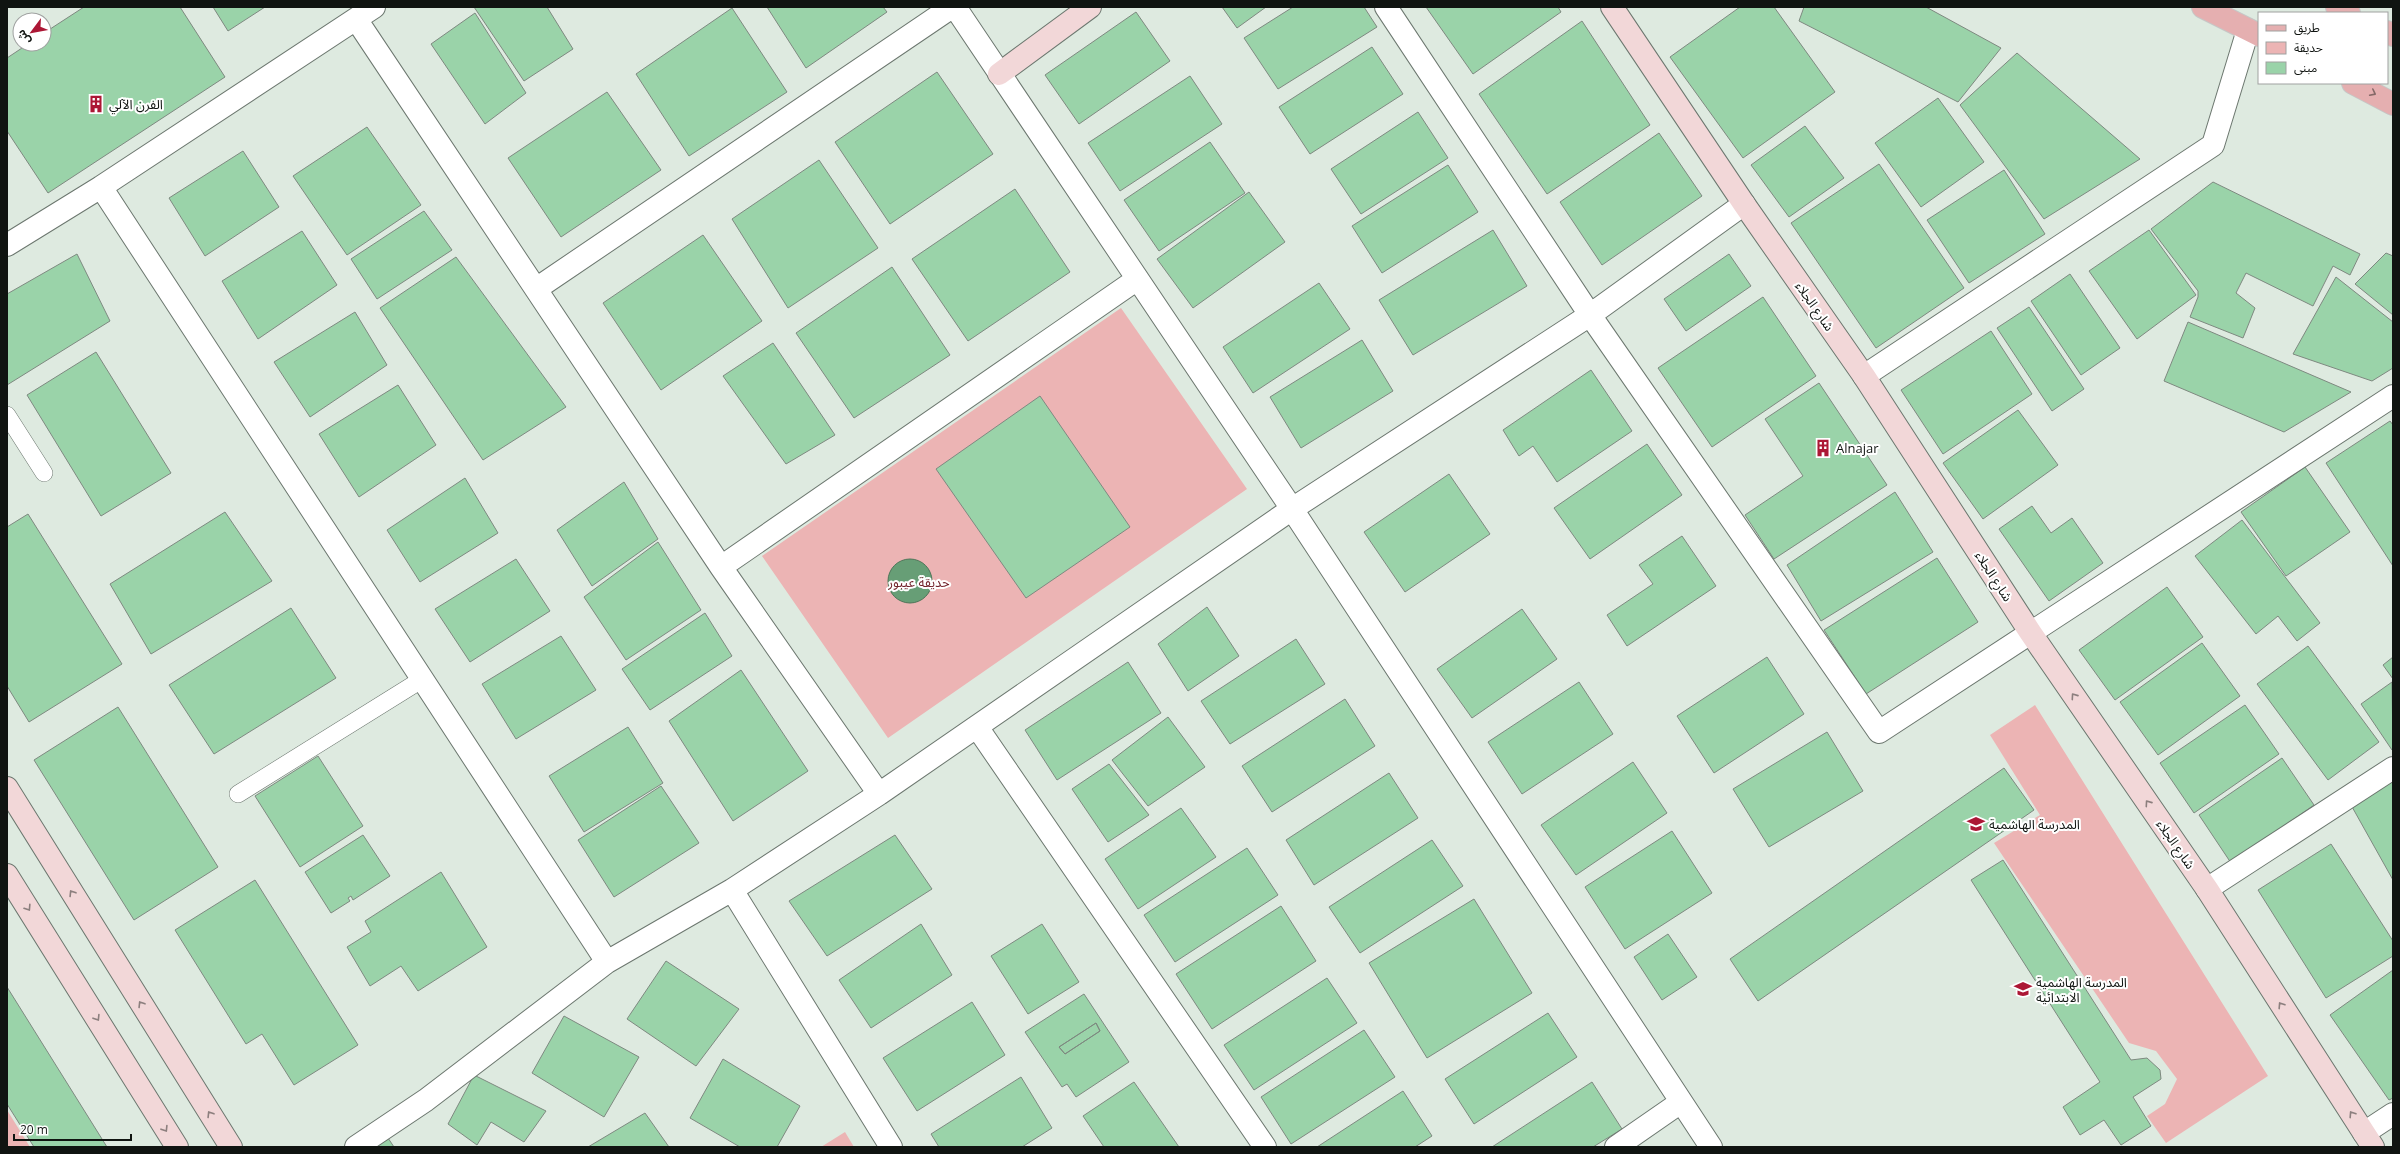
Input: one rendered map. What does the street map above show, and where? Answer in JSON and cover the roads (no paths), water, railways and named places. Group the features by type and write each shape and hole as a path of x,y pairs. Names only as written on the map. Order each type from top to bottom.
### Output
{"main road":[{"path":"2203,7 2254,32"},
{"path":"2337,7 2347,12"},
{"path":"2354,84 2393,104"}],"street":[{"path":"7,245 101,187 374,7"},
{"path":"536,289 953,7 1292,510 1711,1147"},
{"path":"999,74 1090,7"},
{"path":"1386,7 1590,316 1879,732 2393,396"},
{"name":"شارع الجلاء","path":"1619,10 1744,204 1864,376 2030,632 2206,889 2368,1140"},
{"path":"356,19 721,567 879,794"},
{"path":"1864,376 2212,145 2254,32"},
{"path":"101,187 421,680 607,962"},
{"path":"356,1147 426,1100 607,962 732,890 879,794 1292,510 1590,316 1744,204"},
{"path":"721,567 1136,280"},
{"path":"976,727 1265,1147"},
{"path":"2206,889 2393,768"},
{"path":"7,788 231,1147"},
{"path":"7,875 177,1147"},
{"path":"732,890 891,1147"},
{"path":"1616,1147 1682,1102"},
{"path":"2368,1140 2393,1114"}],"lane":[{"path":"7,415 44,473"},
{"path":"238,794 421,680"}],"place":[{"name":"الفرن الآلي","path":"96,104"},
{"name":"Alnajar","path":"1823,448"},
{"name":"المدرسة الهاشمية","path":"1976,824"},
{"name":"المدرسة الهاشمية الابتدائية","path":"2023,989"}],"park label":[{"name":"حديقة عيبور","path":"919,582"}]}
